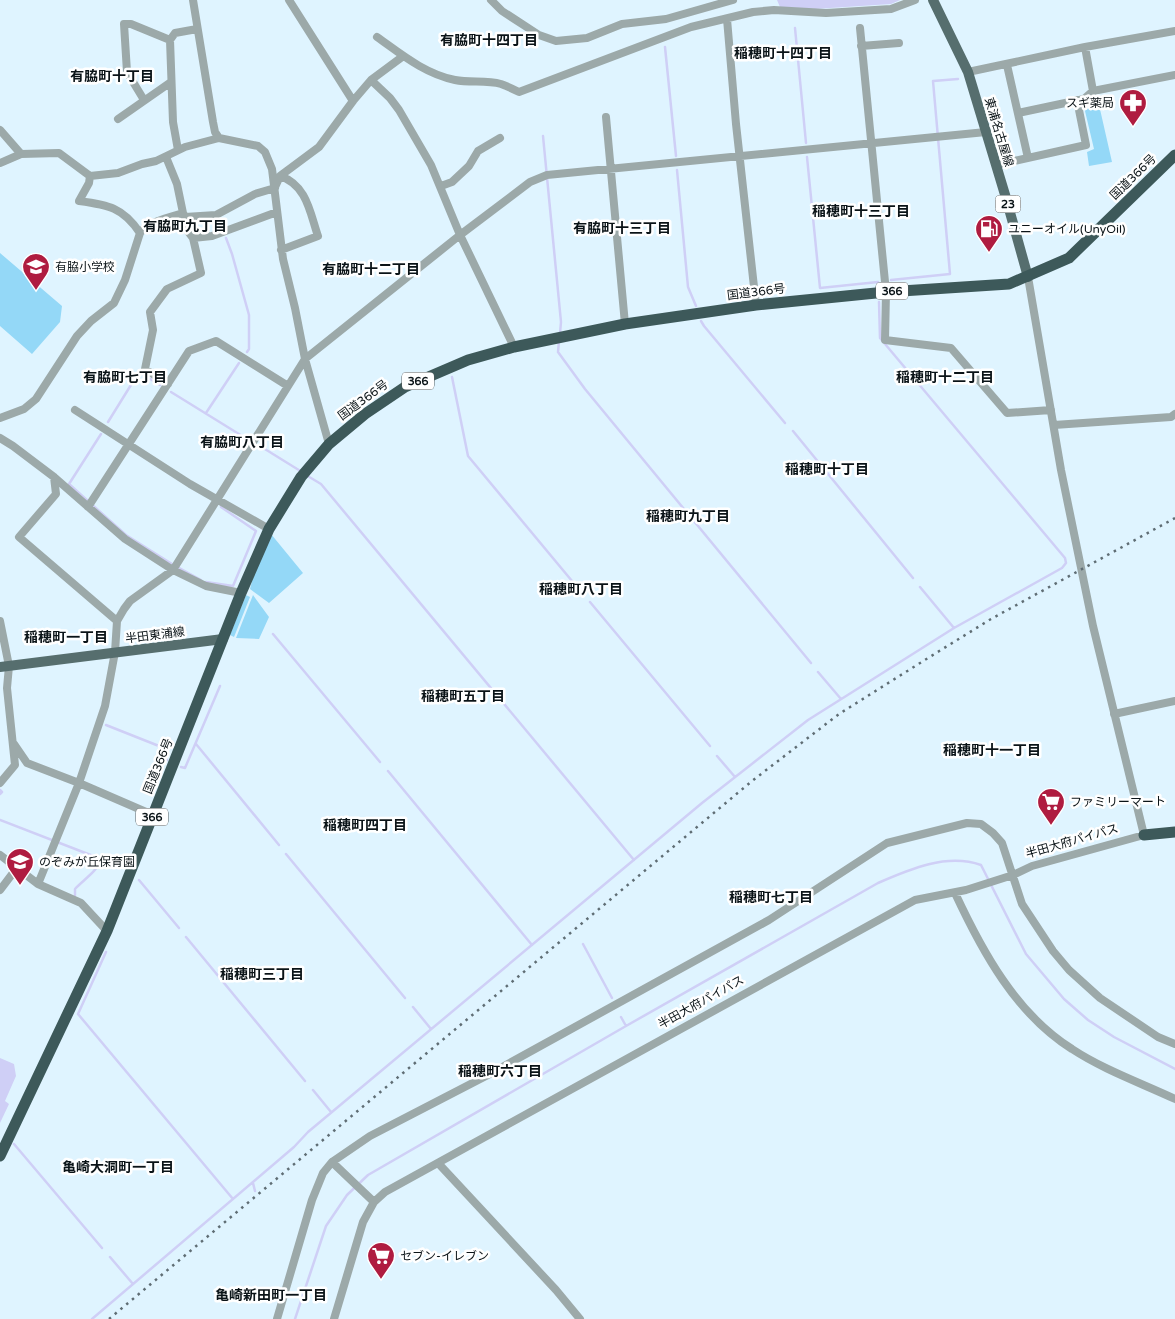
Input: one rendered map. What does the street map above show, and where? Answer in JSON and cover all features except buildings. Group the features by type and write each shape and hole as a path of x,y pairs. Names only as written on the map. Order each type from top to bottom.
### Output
{"highway":[{"name":"国道366号","path":"0,1156 107,931 241,593 269,529 304,474 329,444 365,414 405,387 468,360 514,347 625,324 756,305 886,292 1009,284 1069,258 1175,155"},
{"name":"半田大府パイパス","path":"1144,835 1175,832"}],"main road":[{"name":"東浦名古屋線","path":"933,0 968,72 1028,277"},
{"name":"半田東浦線","path":"4,666 223,640"}],"street":[{"path":"193,0 213,122 215,132 219,138"},
{"path":"289,0 353,101"},
{"path":"491,0 502,11 539,35 556,41 587,38 622,24 666,19 733,0"},
{"path":"772,0 774,10"},
{"path":"377,38 402,57 438,75 456,80 499,83 519,92 652,40 691,27 753,12 774,10 818,13 873,10 897,8 915,0"},
{"path":"727,19 756,305"},
{"path":"144,100 127,72 124,24 131,24 170,40"},
{"path":"860,28 886,292 885,340 951,348 1007,413 1051,410"},
{"path":"178,150 174,133 170,40 175,33 197,29"},
{"path":"968,72 1085,47 1175,31"},
{"path":"861,46 899,43"},
{"path":"1085,47 1094,91"},
{"path":"275,188 280,176 319,147 371,80 402,57"},
{"path":"1008,64 1028,158"},
{"path":"1018,113 1084,99 1094,91 1175,75"},
{"path":"371,80 390,98 399,110 431,165 460,235 514,347"},
{"path":"118,119 171,82"},
{"path":"996,165 1086,145 1077,100"},
{"path":"606,117 625,324"},
{"path":"0,130 21,154"},
{"path":"38,884 79,783 105,706 115,652 117,621 130,601 173,569 305,359 460,235 530,182 547,175 986,132"},
{"path":"0,163 21,154 59,153 90,176 118,173 156,161 178,150 219,138 258,146 266,152 272,169 275,188 281,250 305,359 329,444"},
{"path":"441,186 452,182 469,166 478,151 500,138"},
{"path":"166,157 177,184 187,230 193,238 201,273 167,289 150,312 152,330 145,369 168,384"},
{"path":"90,176 89,183 79,201 110,207 124,213 140,233"},
{"path":"280,176 288,179 304,195 318,236 281,250"},
{"path":"0,418 24,409 36,399 76,336 114,303 142,230 157,222 184,215 216,215 255,194 275,188"},
{"path":"193,238 212,236 277,212"},
{"path":"1028,277 1061,470 1093,626 1144,835"},
{"path":"89,507 189,351 216,341 288,386"},
{"path":"76,410 190,484 269,529"},
{"path":"1054,425 1170,417 1175,414"},
{"path":"0,438 54,478 124,539 173,569 206,586 241,593"},
{"path":"54,478 56,494 20,537 117,621"},
{"path":"0,621 15,765 0,783"},
{"path":"1114,714 1175,701"},
{"path":"13,743 27,763 153,815"},
{"path":"277,1319 312,1200 323,1173 332,1162 370,1136 486,1076 769,920 888,843 967,823 981,824 1002,843 1011,876 1022,904 1053,951 1069,970 1100,998 1158,1037 1175,1044"},
{"name":"半田大府パイパス","path":"334,1319 363,1222 372,1199 915,900 966,890 1011,876 1032,866 1144,835"},
{"path":"0,855 38,884 81,903 107,931"},
{"path":"0,890 16,869"},
{"path":"955,893 978,942 1020,1001 1040,1024 1071,1049 1096,1063 1175,1099"},
{"path":"332,1162 372,1199"},
{"path":"438,1163 556,1290 580,1319"}],"shaded area":[{"path":"777,0 900,0 891,4 815,9 780,7"},
{"path":"1097,96 1112,162 1089,166 1087,152 1094,149 1085,111"},
{"path":"0,253 62,306 60,322 32,354 0,326"},
{"path":"271,534 303,573 269,603 250,589"},
{"path":"246,595 250,597 234,637 230,635"},
{"path":"253,595 269,617 259,639 236,638"},
{"path":"0,1058 14,1064 16,1076 5,1101 9,1104 0,1123"}],"waterway":[{"path":"795,28 806,143"},
{"path":"665,47 676,156"},
{"path":"891,280 950,274 933,81 958,79"},
{"path":"543,136 561,322 560,333"},
{"path":"807,157 820,288 878,282"},
{"path":"677,170 688,287 696,306"},
{"path":"217,219 220,226"},
{"path":"226,238 249,315 249,349 247,352"},
{"path":"92,1319 294,1147 308,1132 702,803 808,720 954,628 1062,568 1066,563 1065,558 880,338 879,302"},
{"path":"701,321 785,423"},
{"path":"559,341 558,352 585,389 811,663"},
{"path":"206,413 239,363"},
{"path":"108,422 139,372 160,385"},
{"path":"452,377 468,456 582,593"},
{"path":"171,392 247,439"},
{"path":"793,431 913,578"},
{"path":"101,434 69,484 126,535 201,580"},
{"path":"260,446 302,472"},
{"path":"306,475 321,484 634,860"},
{"path":"206,582 233,586 256,531 221,507"},
{"path":"920,587 954,628"},
{"path":"590,602 710,746"},
{"path":"273,634 380,762"},
{"path":"818,672 841,699"},
{"path":"181,767 185,768 220,686"},
{"path":"106,725 164,748 164,759 167,760"},
{"path":"196,744 279,845"},
{"path":"717,756 735,777"},
{"path":"388,771 532,945"},
{"path":"0,790 2,792 0,794"},
{"path":"0,820 101,859 94,871 75,889 75,895"},
{"path":"286,854 405,998"},
{"path":"295,1319 326,1226 347,1195 368,1175 878,883 929,864 955,861 981,865 1026,954 1064,999 1088,1020 1114,1037 1175,1069"},
{"path":"139,880 179,928"},
{"path":"186,937 305,1081"},
{"path":"583,944 612,998"},
{"path":"106,952 78,1014 233,1199"},
{"path":"413,1007 431,1029"},
{"path":"621,1017 626,1026"},
{"path":"313,1090 331,1112"},
{"path":"14,1144 102,1248"},
{"path":"253,1183 255,1191"},
{"path":"110,1257 133,1284"}],"railway":[{"path":"109,1319 752,781 839,714 991,619 1175,518"}],"place":[{"name":"スギ薬局","path":"1133,127"},
{"name":"ユニーオイル(UnyOil)","path":"989,253"},
{"name":"有脇小学校","path":"36,291"},
{"name":"ファミリーマート","path":"1051,826"},
{"name":"のぞみが丘保育園","path":"20,886"},
{"name":"セブン-イレブン","path":"381,1280"}],"district":[{"name":"有脇町十四丁目","path":"489,40"},
{"name":"稲穂町十四丁目","path":"783,53"},
{"name":"有脇町十丁目","path":"112,76"},
{"name":"稲穂町十三丁目","path":"861,211"},
{"name":"有脇町九丁目","path":"185,226"},
{"name":"有脇町十三丁目","path":"622,228"},
{"name":"有脇町十二丁目","path":"371,269"},
{"name":"有脇町七丁目","path":"125,377"},
{"name":"稲穂町十二丁目","path":"945,377"},
{"name":"有脇町八丁目","path":"242,442"},
{"name":"稲穂町十丁目","path":"827,469"},
{"name":"稲穂町九丁目","path":"688,516"},
{"name":"稲穂町八丁目","path":"581,589"},
{"name":"稲穂町一丁目","path":"66,637"},
{"name":"稲穂町五丁目","path":"463,696"},
{"name":"稲穂町十一丁目","path":"992,750"},
{"name":"稲穂町四丁目","path":"365,825"},
{"name":"稲穂町七丁目","path":"771,897"},
{"name":"稲穂町三丁目","path":"262,974"},
{"name":"稲穂町六丁目","path":"500,1071"},
{"name":"亀崎大洞町一丁目","path":"118,1167"},
{"name":"亀崎新田町一丁目","path":"271,1295"}]}
